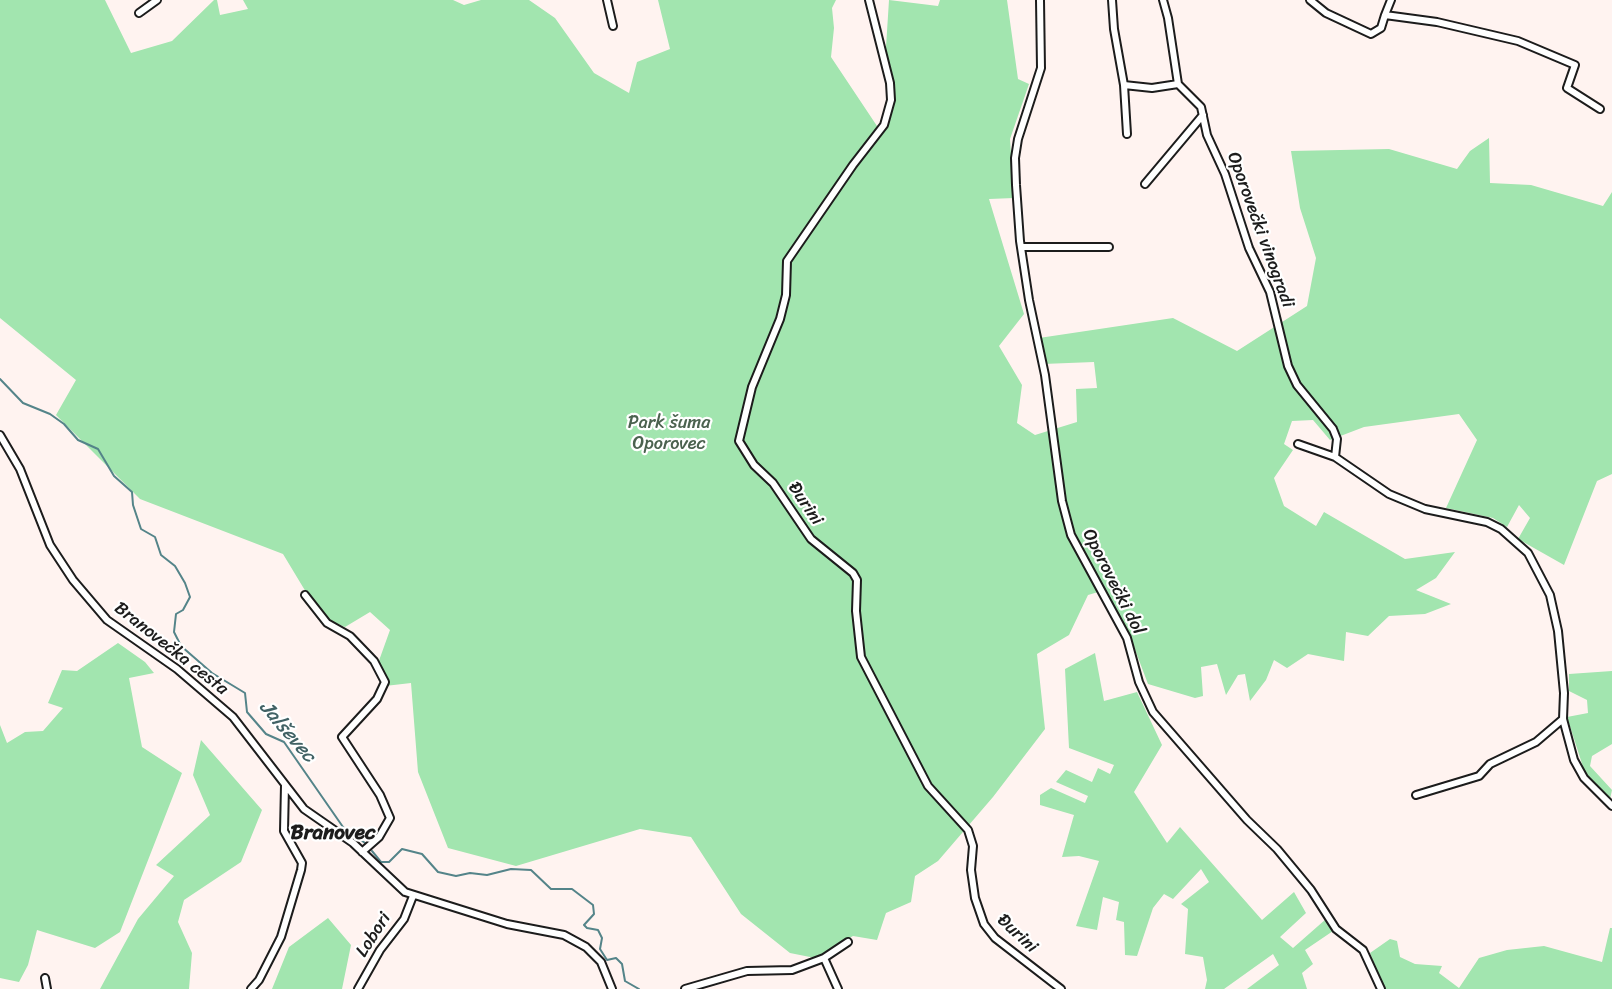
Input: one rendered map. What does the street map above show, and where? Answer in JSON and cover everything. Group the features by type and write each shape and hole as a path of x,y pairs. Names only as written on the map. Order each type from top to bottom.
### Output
{"street":[{"path":"140,13 157,0"},
{"path":"608,0 613,26"},
{"name":"Đurini","path":"868,0 890,83 891,100 884,125 853,165 788,261 786,295 780,319 752,387 739,441 754,465 772,483 811,539 853,573 857,580 856,611 861,657 928,786 968,830 973,846 971,870 975,898 984,924 995,938 1061,989"},
{"name":"Oporovečki dol","path":"1040,0 1041,68 1015,158 1021,247 1045,375 1062,501 1071,534 1127,638 1146,699 1163,725 1283,855 1336,929 1363,950 1381,989"},
{"path":"1112,0 1114,29 1124,85 1127,134"},
{"path":"1124,85 1152,88 1178,84 1163,0"},
{"path":"1310,0 1326,13 1371,34 1381,28 1391,0"},
{"path":"1385,15 1437,22 1518,40 1575,64 1567,88 1600,110"},
{"name":"Oporovečki vinogradi","path":"1178,84 1195,98 1203,115 1207,135 1225,174 1249,248 1270,292 1288,366 1297,385 1333,429 1337,439 1335,458"},
{"path":"1145,184 1203,115"},
{"path":"1021,247 1109,247"},
{"name":"Branovečka cesta","path":"0,435 20,470 50,545 73,580 107,621 177,669 233,717 304,809 339,832 396,886 413,896 507,924 564,935 586,947 601,962 612,989"},
{"path":"1298,444 1335,458 1389,494 1425,509 1487,522 1501,529 1528,553 1540,570 1552,604 1564,693 1563,719 1574,760 1584,778 1612,806"},
{"path":"305,595 327,623 350,636 375,661 385,682 377,699 342,737 380,795 390,818 379,837 362,852"},
{"path":"1416,795 1479,776 1490,765 1536,742 1563,719"},
{"path":"251,989 259,980 281,937 302,870 302,862 284,831 285,785"},
{"name":"Lobori","path":"358,989 380,950 404,918 413,896"},
{"path":"685,989 747,971 792,970 824,958 848,942"},
{"path":"824,958 838,989"},
{"path":"45,978 47,989"}],"green space":[{"name":"Park šuma Oporovec","path":"0,0 105,0 131,53 172,41 214,0 217,0 220,15 248,9 243,0 453,0 464,5 481,0 529,0 555,18 594,73 629,93 637,62 670,49 658,0 836,0 832,8 834,28 831,57 879,129 887,104 885,63 889,0 938,6 940,0 1007,0 1018,79 1029,84 1010,139 1014,198 989,199 1024,314 999,346 1022,385 1017,423 1035,435 1077,422 1076,389 1097,388 1094,362 1043,364 1039,338 1173,318 1237,351 1307,306 1316,258 1300,208 1291,151 1389,149 1457,169 1470,151 1489,138 1490,183 1531,185 1603,206 1612,192 1612,474 1597,481 1564,565 1518,539 1530,518 1519,505 1507,527 1493,518 1446,508 1477,440 1459,414 1364,427 1330,440 1313,420 1292,421 1284,444 1293,450 1274,478 1284,506 1316,526 1324,512 1405,559 1455,552 1436,578 1416,590 1451,604 1425,614 1389,616 1368,636 1346,632 1344,661 1308,654 1287,668 1274,660 1266,680 1250,701 1245,674 1238,675 1226,695 1217,664 1201,667 1203,696 1195,698 1148,684 1131,639 1105,590 1088,595 1069,635 1037,654 1045,729 993,797 938,861 915,876 911,902 886,913 877,940 853,936 815,958 790,953 741,914 691,837 640,829 516,866 448,848 418,772 411,683 385,686 376,669 390,630 370,612 345,627 321,617 283,554 140,499 56,415 76,380 0,318"},
{"path":"118,643 145,662 154,673 129,678 142,747 182,773 120,932 95,948 37,930 28,965 19,982 0,978 0,725 7,743 25,732 43,731 63,708 48,703 62,670 77,671"},
{"path":"1095,653 1104,701 1137,692 1162,745 1134,792 1167,843 1180,827 1262,920 1294,892 1306,913 1280,937 1293,948 1326,919 1333,931 1305,950 1313,964 1302,973 1307,989 1247,989 1279,965 1273,954 1224,989 1205,989 1207,980 1203,957 1185,954 1188,909 1181,904 1209,882 1201,869 1173,899 1164,894 1153,908 1137,956 1125,955 1124,922 1116,920 1119,902 1103,897 1097,930 1076,926 1099,861 1079,856 1062,857 1074,815 1040,805 1040,795 1051,788 1085,803 1088,796 1056,782 1066,770 1092,782 1098,768 1110,774 1114,765 1069,748 1065,669"},
{"path":"1612,671 1612,744 1592,756 1590,766 1612,790 1610,799 1585,773 1567,717 1588,713 1587,700 1569,691 1569,674"},
{"path":"201,740 262,810 241,862 184,900 178,922 192,953 189,989 100,989 138,919 174,876 156,865 210,815 193,775"},
{"path":"328,918 351,945 342,989 272,989 289,947"},
{"path":"1610,928 1612,928 1612,989 1384,989 1370,953 1390,939 1397,941 1400,957 1415,964 1442,966 1439,973 1459,988 1479,958 1507,950 1544,946 1602,962"}],"waterway":[{"name":"Jalševec","path":"0,379 23,403 50,414 64,424 78,440 98,449 114,476 132,492 133,505 141,529 155,537 161,555 175,566 190,597 183,610 176,614 174,632 181,646 212,673 245,693 247,712 266,734 284,742 343,827 365,843"},
{"name":"Jalševec","path":"372,851 381,862 389,862 402,849 422,854 438,872 456,876 470,873 487,875 511,869 531,870 551,889 572,889 593,905 594,914 584,925 587,928 598,930 602,938 600,949 607,960 616,958 622,964 625,981 639,989"}],"district":[{"name":"Branovec","path":"333,834"}]}
